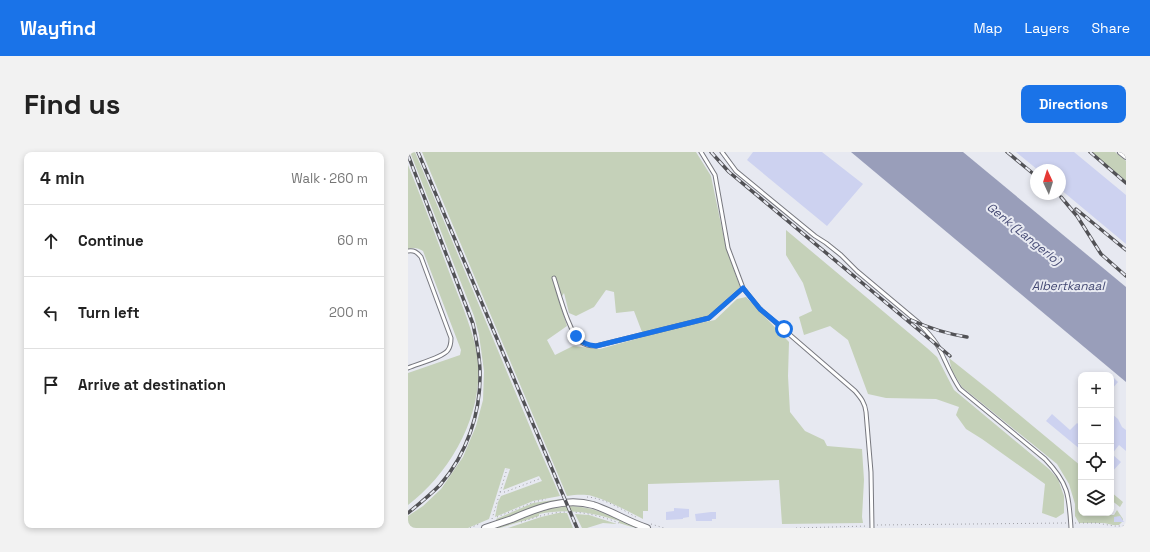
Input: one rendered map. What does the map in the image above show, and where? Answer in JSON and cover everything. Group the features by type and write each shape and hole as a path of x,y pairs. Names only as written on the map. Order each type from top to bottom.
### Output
{"street":[{"path":"486,528 542,507 555,504 575,503 591,504 609,510 647,528"}],"lane":[{"path":"700,152 715,175 728,248 743,288 760,309 855,391 862,399 866,407 871,472 872,527"},
{"path":"722,152 736,171 815,236 826,243 928,333 938,346 953,378 960,389 1045,459 1064,483 1071,513 1071,528"},
{"path":"408,251 417,252 421,257 451,338 451,344 448,350 443,354 408,368"},
{"path":"554,278 569,323 581,342 589,346 596,346 709,318 743,288"}],"path":[{"path":"494,525 492,517 508,469"},
{"path":"500,492 505,492 539,479"},
{"path":"518,523 548,514 568,512 591,514 606,518 624,526"},
{"path":"796,528 1071,523 1097,523 1114,526 1126,526"}],"green space":[{"path":"410,152 415,152 560,496 533,501 495,517 498,502 501,496 542,481 539,476 503,490 510,469 505,468 489,519 468,528 408,528 408,516 423,506 441,489 463,457 476,426 483,400 484,371 479,335 474,316"},
{"path":"422,152 696,152 711,176 726,248 740,287 707,317 642,332 634,311 616,313 614,292 606,290 594,307 576,316 569,313 564,293 559,301 567,326 547,340 555,355 573,346 600,349 679,327 715,320 737,299 746,297 789,342 788,376 790,412 805,431 824,440 827,446 862,449 864,480 863,523 782,524 779,480 648,484 648,511 643,511 643,519 599,498 583,495 567,496"},
{"path":"1092,152 1115,152 1126,161 1126,181"},
{"path":"408,165 467,319 476,349 478,371 477,393 472,415 463,436 452,456 439,474 424,491 408,505 408,373 460,355 461,350 423,251 416,248 408,249"},
{"path":"786,230 937,357 954,390 1049,469 1058,479 1064,496 1064,513 1056,518 1042,513 1045,484 966,429 956,415 959,407 936,399 886,398 868,394 848,340 830,326 804,335 799,317 812,311 803,283 786,255"},
{"path":"949,358 1078,464 1078,516 1114,516 1117,510 1123,521 1119,525 1104,523 1079,523 1075,516 1075,504 1069,484 1057,464 962,387 952,371"},
{"path":"1114,494 1123,502 1120,507 1114,502"},
{"path":"562,500 545,503 497,521 496,519 533,503"},
{"path":"562,506 593,509 638,528 619,523 619,521 599,515 560,511 539,514 539,516 500,528 495,528 539,511"},
{"path":"558,513 567,513 573,528 508,528 541,517"},
{"path":"575,514 589,515 617,524 603,523 582,528"}],"water":[{"name":"Albertkanaal","path":"851,152 963,152 1126,287 1126,382"}],"building":[{"path":"753,152 822,152 863,184 827,226 747,160"},
{"path":"1016,152 1074,152 1126,195 1126,244 1066,194 1066,164 1031,164"},
{"path":"1114,378 1118,382 1114,387"},
{"path":"1052,414 1070,430 1077,423 1078,424 1078,448 1046,421"},
{"path":"1114,416 1126,430 1126,451 1119,445 1114,451"},
{"path":"1114,456 1121,462 1114,470"},
{"path":"674,508 689,509 689,517 683,519 666,520 666,512 674,511"},
{"path":"716,512 716,519 712,519 712,521 696,521 695,514"},
{"path":"1120,516 1124,522 1114,522 1114,517"}],"railway":[{"path":"418,152 577,528"},
{"path":"711,152 729,172 950,356"},
{"path":"1007,152 1030,171"},
{"path":"1090,152 1126,183"},
{"path":"408,155 473,324 479,354 480,372 480,387 475,417 465,446 458,460 440,485 408,513"},
{"path":"1064,200 1077,216 1101,254 1126,276"},
{"path":"1076,209 1126,250"},
{"path":"911,320 938,330 967,337"}],"route":[{"path":"576,336 581,342 589,346 596,346 709,318 743,288 760,309 784,329"}],"water label":[{"name":"Genk (Langerlo)","path":"1024,234"}]}
